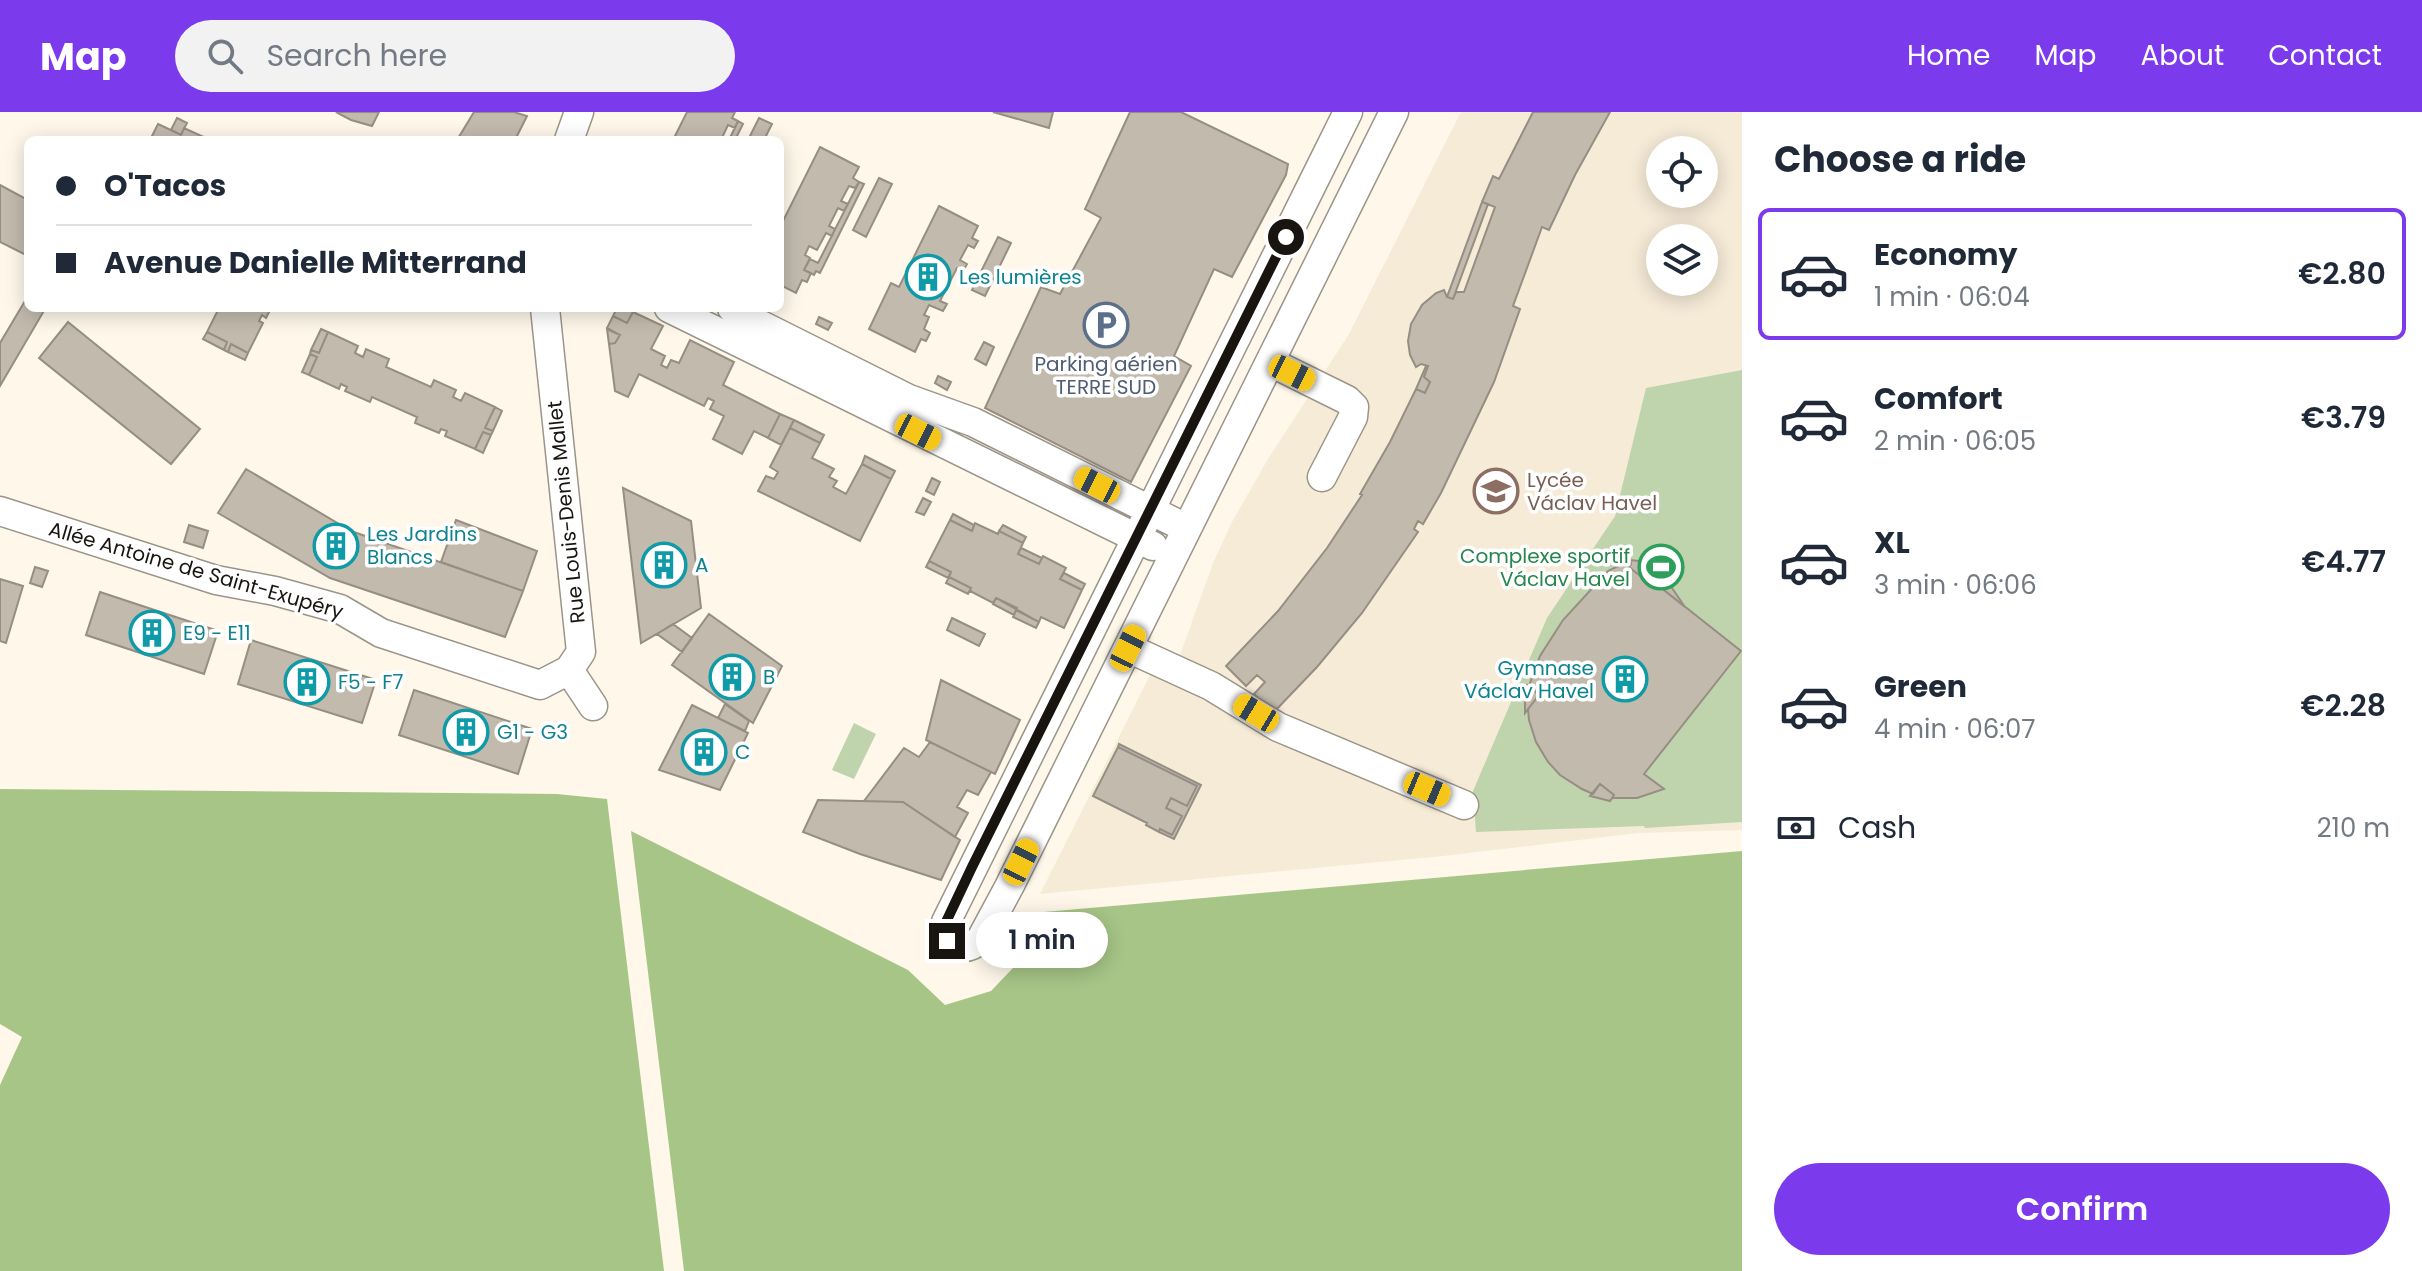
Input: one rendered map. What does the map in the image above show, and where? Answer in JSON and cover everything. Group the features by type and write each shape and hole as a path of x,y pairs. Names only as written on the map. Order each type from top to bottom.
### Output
{"street":[{"path":"570,136 579,112"},
{"path":"1348,112 946,922 944,931 947,941 955,947 975,945 981,939 1394,112"},
{"name":"Rue Louis-Denis Mallet","path":"545,312 581,652 569,670"},
{"path":"677,312 1173,556"},
{"path":"739,312 909,399 973,422 1186,528"},
{"path":"1270,362 1347,400 1354,407 1353,417 1322,477"},
{"name":"Allée Antoine de Saint-Exupéry","path":"0,511 216,580 275,591 340,609 381,633 540,685 569,670"},
{"path":"1128,648 1211,686 1278,727 1464,805"},
{"path":"569,670 593,706"}],"shaded area":[{"name":"Lycée Václav Havel","path":"1461,112 1742,112 1742,830 1638,833 1443,856 1040,894 1151,673 1179,658 1213,563 1268,459 1349,334"}],"green space":[{"name":"Complexe sportif Václav Havel","path":"1742,370 1742,822 1476,832 1473,791 1547,618 1615,516 1646,388"},
{"path":"854,723 876,734 854,779 832,770"},
{"path":"0,789 557,794 607,799 664,1271 0,1271 0,1085 22,1037 0,1024"},
{"path":"631,831 908,970 945,1005 991,991 1035,945 1044,912 1742,851 1742,1271 684,1271"}],"building":[{"path":"336,112 379,112 372,126"},
{"path":"474,112 514,112 527,116 517,136 459,136"},
{"path":"687,112 735,112 732,118 738,121 735,128 728,125 723,136 675,136"},
{"path":"993,112 1053,112 1049,128"},
{"name":"Parking aérien TERRE SUD","path":"1130,112 1181,112 1288,164 1286,175 1232,277 1214,269 1174,356 1191,366 1131,482 985,408 1041,287 1060,294 1101,218 1085,209"},
{"path":"1533,112 1610,112 1549,230 1542,227 1513,306 1520,309 1494,382 1441,493 1423,524 1418,521 1414,529 1418,532 1362,613 1273,713 1254,694 1265,682 1257,675 1246,686 1226,666 1278,611 1327,548 1362,495 1416,389 1425,393 1430,382 1424,377 1428,366 1421,364 1416,367 1410,355 1408,341 1411,324 1422,305 1436,293 1444,290 1447,297 1453,299 1456,292 1464,292 1495,207 1482,202 1493,176 1499,179"},
{"path":"177,118 187,123 181,135 171,130"},
{"path":"759,118 772,124 766,136 750,136"},
{"path":"738,121 743,124 737,136 731,136"},
{"path":"158,124 181,135 184,128 201,136 152,136"},
{"path":"820,147 859,167 853,178 859,182 855,188 849,186 841,201 848,204 844,211 838,208 829,226 835,229 832,236 826,233 817,250 809,246 805,255 810,258 804,270 811,273 807,282 802,280 796,293 784,287 784,219"},
{"path":"879,178 892,184 866,237 853,230"},
{"path":"859,182 864,184 820,273 816,271 814,275 804,270 810,259 818,263"},
{"path":"0,185 24,198 24,254 0,242"},
{"path":"1482,202 1488,204 1453,299 1447,297"},
{"name":"Les lumières","path":"939,206 978,226 972,238 978,241 974,248 968,245 960,260 967,264 963,271 957,268 940,301 947,304 943,311 929,305 924,315 929,317 924,329 930,333 926,341 921,339 915,352 869,329 891,283 899,287"},
{"path":"998,237 1011,243 985,296 972,290"},
{"path":"24,303 24,312 43,312 0,386 0,343"},
{"path":"217,312 269,312 266,318 262,315 259,321 263,323 248,353 231,344 228,352 224,350 227,342 207,332"},
{"path":"615,312 633,312 627,323 613,316"},
{"path":"633,312 663,326 651,349 665,356 661,365 667,368 671,360 679,363 690,340 734,362 723,385 780,414 768,438 754,431 742,454 713,439 724,416 710,409 714,401 708,398 704,406 639,374 628,397 615,391 609,344 615,343 620,335 607,328 613,316 627,323"},
{"path":"819,317 832,323 828,330 816,324"},
{"path":"68,322 200,429 171,464 39,358"},
{"path":"321,329 328,332 319,353 311,350"},
{"path":"607,329 620,335 615,343 609,344"},
{"path":"207,332 227,342 224,350 203,339"},
{"path":"328,332 358,346 355,353 363,357 366,349 389,359 386,367 431,387 434,380 456,390 453,397 461,401 465,393 495,407 485,428 493,431 491,435 483,432 475,449 445,436 447,431 441,429 439,433 415,423 417,417 372,397 370,402 345,391 347,387 341,384 339,389 309,375 317,357 310,354 311,350 319,353"},
{"path":"984,342 994,347 986,365 975,359"},
{"path":"231,344 248,353 245,360 228,352"},
{"path":"310,354 317,357 309,375 302,372"},
{"path":"1426,366 1424,377 1430,382 1425,393 1416,389"},
{"path":"938,376 951,382 947,390 935,383"},
{"path":"495,407 502,411 493,431 485,428"},
{"path":"780,414 794,420 781,445 768,438"},
{"path":"794,420 824,435 820,443 790,428"},
{"path":"790,428 820,443 812,458 834,469 829,477 837,481 833,487 846,494 862,464 891,479 860,541 758,491 766,476 774,479 778,472 770,467"},
{"path":"483,432 491,435 483,453 475,449"},
{"path":"865,456 895,471 891,479 862,464"},
{"name":"Les Jardins Blancs","path":"246,469 351,531 523,591 505,637 330,578 218,513"},
{"path":"932,478 940,482 934,495 926,491"},
{"name":"A","path":"623,488 691,521 701,608 641,643"},
{"path":"923,498 931,502 924,515 916,512"},
{"path":"953,514 974,525 972,531 950,520"},
{"name":"Les Jardins Blancs","path":"456,520 537,551 523,591 441,562"},
{"path":"950,520 972,531 975,523 998,534 999,531 1023,543 1018,554 1039,564 1043,556 1066,568 1060,579 1082,590 1064,628 1041,617 1039,622 996,598 993,603 949,577 951,572 929,561"},
{"path":"189,525 208,531 203,548 184,542"},
{"path":"1003,525 1026,537 1023,543 999,531"},
{"path":"1021,548 1042,558 1039,564 1018,554"},
{"name":"Gymnase Václav Havel","path":"1630,560 1629,567 1648,582 1650,579 1741,651 1644,774 1664,789 1637,798 1612,798 1614,795 1600,784 1593,794 1582,789 1560,775 1548,762 1536,742 1529,720 1528,709 1539,695 1529,686 1540,656 1563,620 1608,571"},
{"path":"1630,560 1647,562 1659,569 1685,607 1650,579 1648,582 1629,567"},
{"path":"929,561 951,572 948,578 926,567"},
{"path":"35,567 48,571 42,587 30,583"},
{"path":"1064,573 1085,584 1082,590 1060,579"},
{"path":"949,577 971,588 968,594 946,583"},
{"path":"0,579 23,586 6,643 0,641"},
{"name":"E9 - E11","path":"100,592 218,631 204,674 86,635"},
{"path":"996,598 1017,608 1014,615 993,604"},
{"path":"1016,610 1039,622 1036,628 1013,617"},
{"name":"B","path":"709,614 782,666 753,723 672,665"},
{"path":"952,618 985,634 979,646 947,630"},
{"path":"673,624 692,638 682,652 657,634"},
{"name":"F5 - F7","path":"251,640 376,680 362,723 238,684"},
{"path":"941,680 1020,720 995,774 926,740"},
{"path":"1527,685 1539,695 1525,713 1525,696"},
{"name":"G1 - G3","path":"414,690 532,729 518,774 399,735"},
{"path":"725,704 749,721 745,731 718,718"},
{"name":"C","path":"692,705 748,733 720,790 659,770"},
{"path":"930,742 991,772 978,795 967,790 957,807 968,813 955,837 903,802 864,801 904,748 919,757"},
{"path":"1119,744 1201,785 1174,839 1159,832 1160,829 1172,835 1182,816 1166,808 1171,798 1187,806 1197,786 1118,747"},
{"path":"1118,747 1197,786 1187,806 1171,798 1166,808 1182,816 1172,835 1160,829 1159,832 1093,796"},
{"path":"1600,784 1614,795 1610,801 1590,796"},
{"path":"818,800 903,802 960,840 941,880 803,832"}],"place":[{"name":"Les lumières","path":"928,277"},
{"name":"Parking aérien TERRE SUD","path":"1106,325"},
{"name":"Lycée Václav Havel","path":"1496,491"},
{"name":"Les Jardins Blancs","path":"336,546"},
{"name":"A","path":"664,565"},
{"name":"Complexe sportif Václav Havel","path":"1661,567"},
{"name":"E9 - E11","path":"152,633"},
{"name":"B","path":"732,677"},
{"name":"Gymnase Václav Havel","path":"1625,679"},
{"name":"F5 - F7","path":"307,682"},
{"name":"G1 - G3","path":"466,732"},
{"name":"C","path":"704,752"}],"route":[{"path":"947,941 944,931 946,922 972,867 1286,237"}]}
